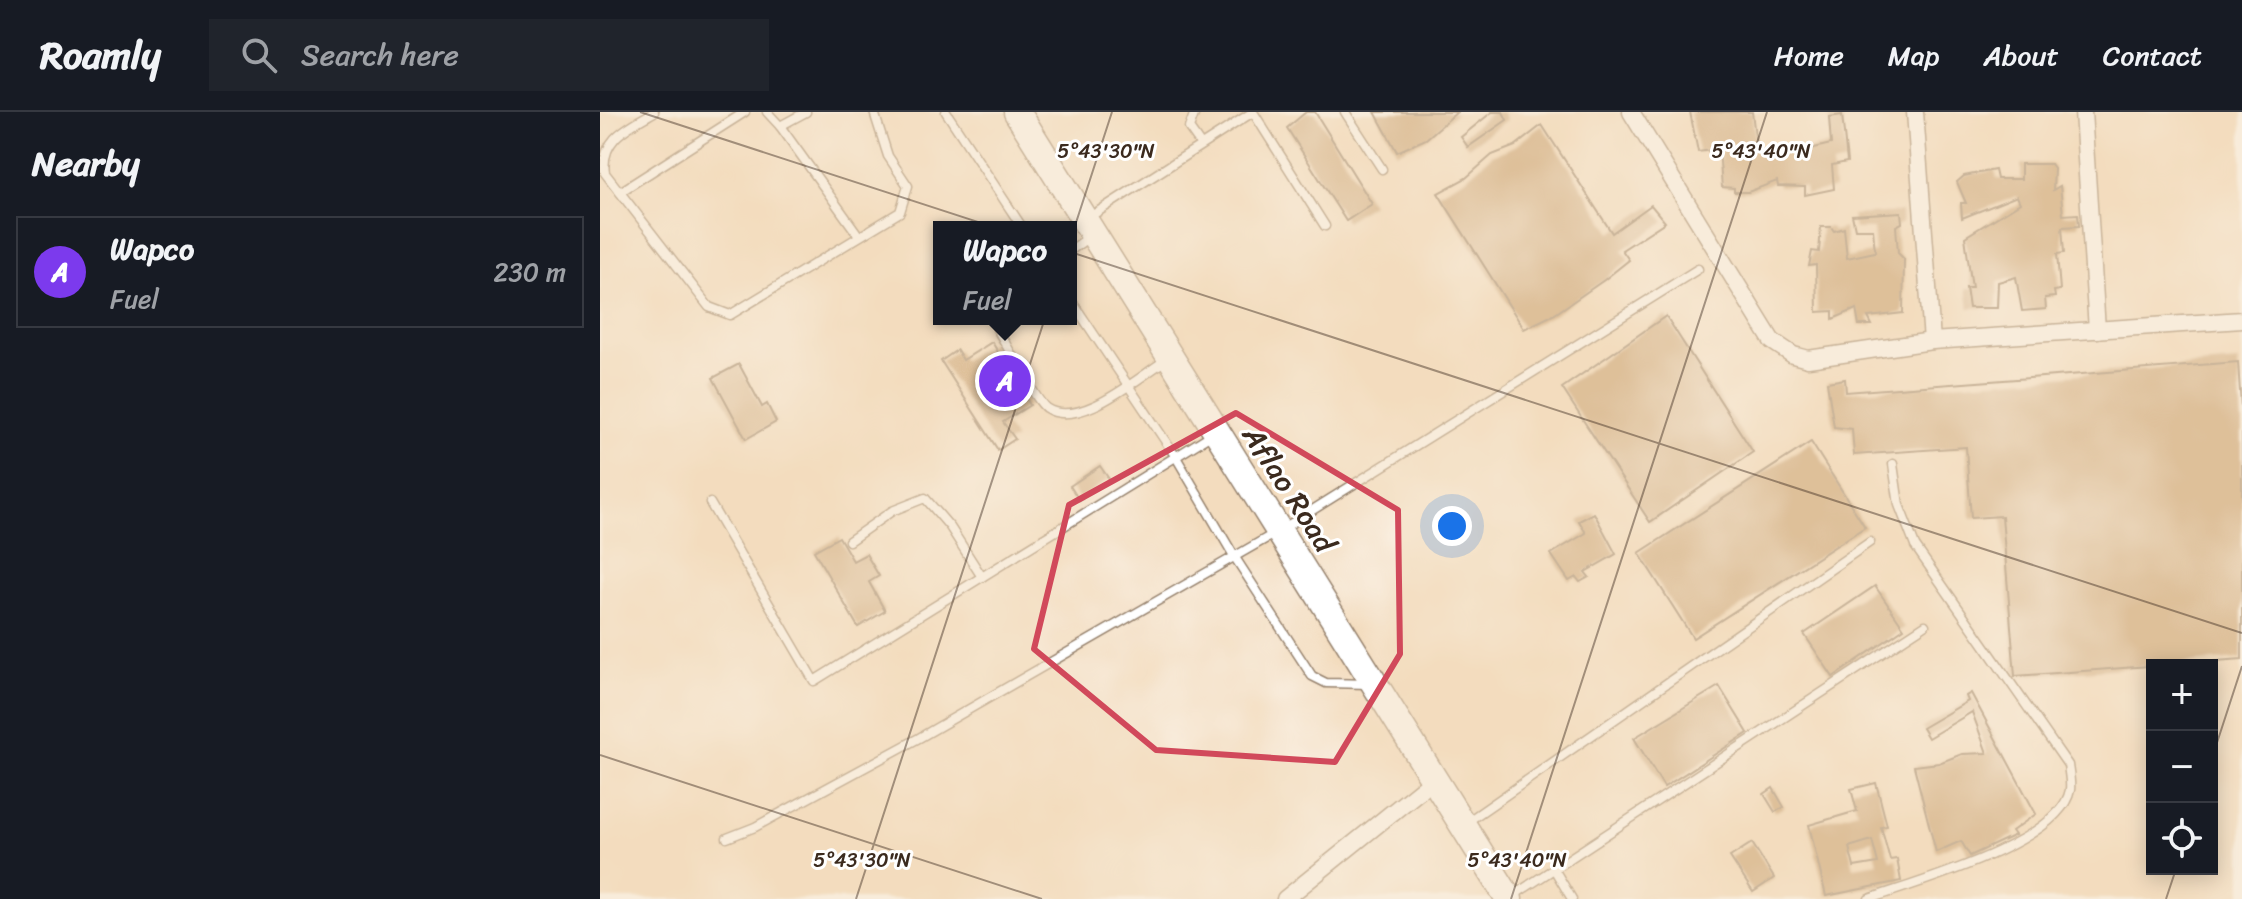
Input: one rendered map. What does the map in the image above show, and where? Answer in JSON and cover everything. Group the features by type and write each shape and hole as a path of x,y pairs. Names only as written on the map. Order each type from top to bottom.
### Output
{"highway":[{"name":"Aflao Road","path":"1017,112 1509,899"}],"street":[{"path":"1631,112 1772,341 1782,349 1808,359 1932,341 2242,320"},
{"path":"1915,112 1932,341"},
{"path":"2083,112 2097,330"},
{"path":"1285,899 1434,779"}],"lane":[{"path":"654,112 620,131 607,145 603,159 605,173 709,307 720,314 730,315 900,212 908,186 888,156 874,112"},
{"path":"620,192 745,112"},
{"path":"767,112 859,236"},
{"path":"780,126 806,112"},
{"path":"946,112 1018,221"},
{"path":"1195,112 1189,128 1201,145"},
{"path":"1077,242 1088,228 1201,145 1253,112 1325,226"},
{"path":"1345,112 1382,169"},
{"path":"727,838 755,827 919,738 1279,531 1698,269"},
{"path":"1077,309 1176,457 1234,556 1312,676 1326,683 1375,684"},
{"path":"997,325 1044,406 1061,415 1082,412 1169,359"},
{"path":"710,503 814,681 1215,433"},
{"path":"1869,899 1989,857 2025,838 2061,808 2070,791 2068,765 1915,546 1899,505 1893,464"},
{"path":"849,541 892,511 925,498 950,527 982,577"},
{"path":"1463,825 1870,542"},
{"path":"1509,899 1925,625"},
{"path":"1554,869 1572,899"}],"highlighted area":[{"path":"1236,413 1398,510 1400,654 1335,762 1156,750 1034,649 1069,505"}],"building":[{"path":"1306,112 1315,112 1372,204 1346,221 1287,128"},
{"path":"1375,112 1457,112 1426,139 1397,152"},
{"path":"1492,112 1503,112 1507,120 1468,147 1461,137"},
{"path":"1690,112 1752,112 1757,152 1806,150 1831,144 1829,117 1842,115 1847,162 1832,165 1834,189 1805,195 1805,187 1778,186 1777,181 1748,192 1734,192 1734,188 1722,187 1719,149 1698,152"},
{"path":"1542,125 1612,233 1651,205 1665,222 1622,250 1629,260 1604,280 1555,314 1524,329 1438,193 1466,178 1492,155 1515,146"},
{"path":"2021,164 2051,164 2054,168 2053,190 2060,186 2063,215 2078,214 2079,226 2062,227 2064,253 2057,254 2060,290 2054,291 2055,297 2045,298 2046,309 2022,311 2016,277 1998,282 1997,308 1969,308 1966,288 1972,288 1965,237 2020,203 2017,196 1962,218 1961,203 1966,203 1957,182 1964,176 1995,170 1997,179 2021,179"},
{"path":"1901,212 1902,223 1896,226 1898,253 1904,259 1903,313 1868,317 1872,325 1859,325 1856,309 1833,319 1833,311 1817,312 1816,265 1809,266 1812,251 1819,252 1821,227 1831,227 1834,231 1844,228 1847,258 1875,252 1873,229 1855,229 1852,215"},
{"path":"1666,316 1753,452 1650,522 1562,388"},
{"path":"992,342 1030,405 1003,422 1015,439 998,450 941,361 957,350 963,360"},
{"path":"2238,362 2242,423 2242,659 2146,659 2146,666 2015,676 2002,516 1971,518 1966,447 1854,455 1852,429 1834,427 1827,382 1845,379 1846,392"},
{"path":"739,364 762,407 767,404 776,422 746,439 713,378"},
{"path":"1811,442 1865,527 1693,638 1639,553"},
{"path":"1100,466 1109,479 1079,500 1070,486"},
{"path":"1594,513 1616,554 1585,572 1589,577 1580,582 1576,577 1569,581 1551,554 1586,533 1579,521"},
{"path":"839,537 853,561 866,554 879,576 869,582 885,611 858,627 814,551"},
{"path":"1875,586 1904,628 1833,677 1804,634"},
{"path":"1719,686 1748,733 1664,787 1634,738"},
{"path":"1971,693 2036,814 2012,831 2015,835 1970,856 1961,841 1936,852 1914,766 1939,763 1962,754 1987,753 1972,712 1928,738 1922,728 1968,701 1966,696"},
{"path":"1876,783 1887,826 1881,827 1890,860 1897,859 1901,881 1826,896 1809,825 1857,811 1851,789","holes":["1872,840 1878,863 1854,867 1849,847"]},
{"path":"1773,788 1784,807 1775,812 1764,794"},
{"path":"1752,843 1774,878 1753,892 1730,857"}],"place":[{"name":"Wapco","path":"1005,381"}]}
